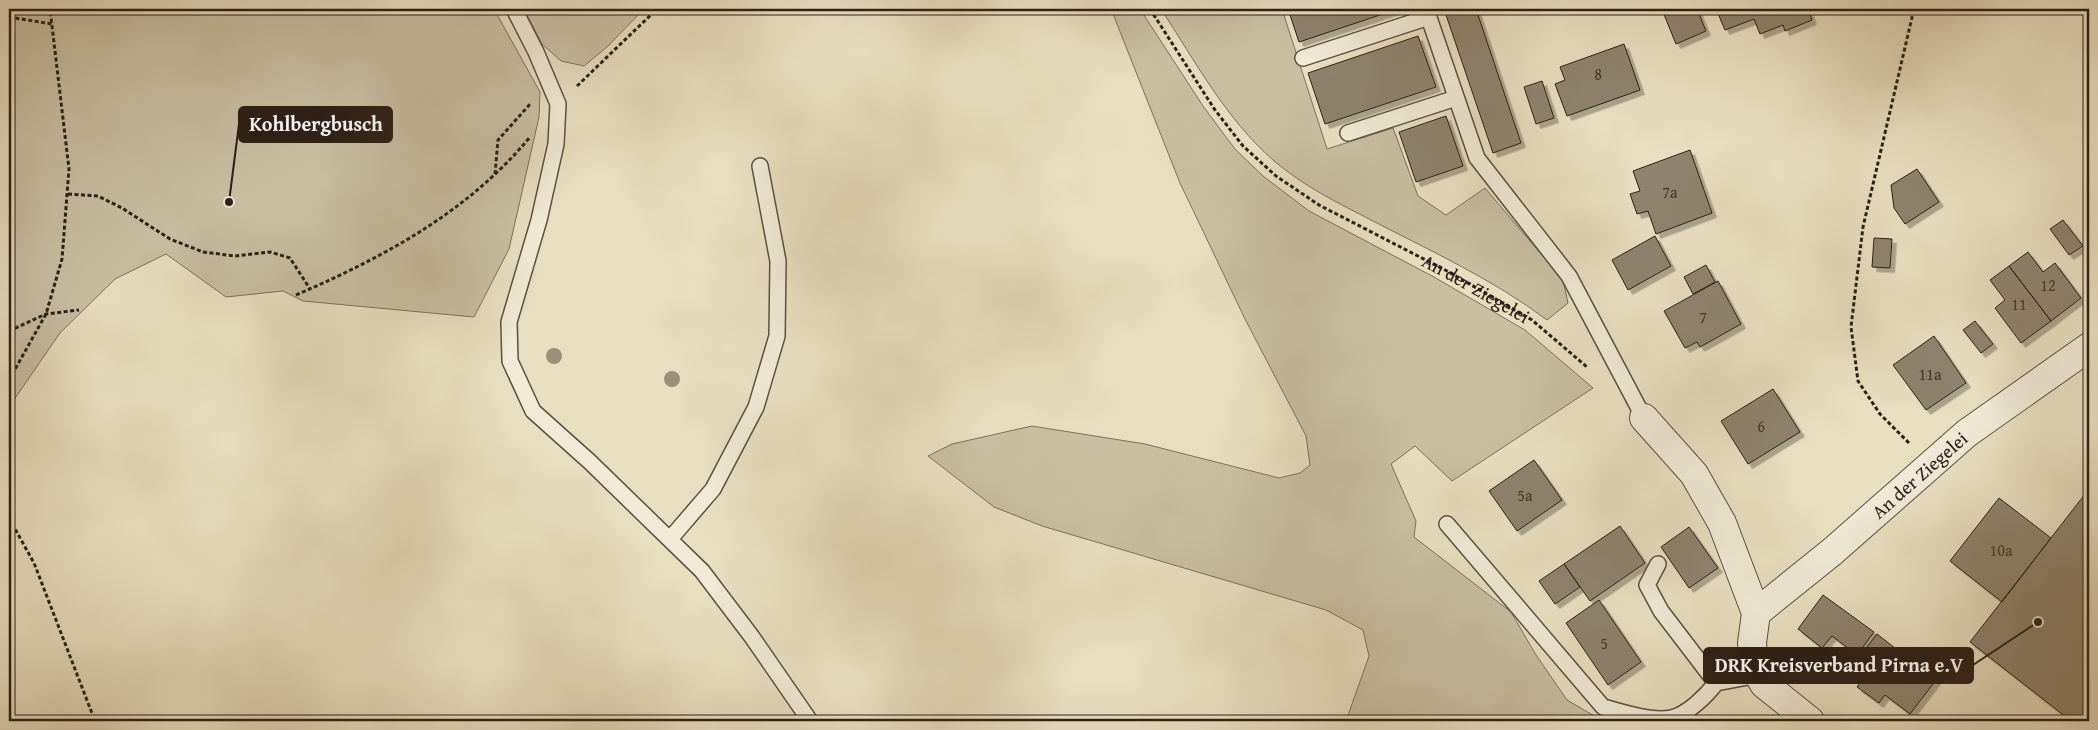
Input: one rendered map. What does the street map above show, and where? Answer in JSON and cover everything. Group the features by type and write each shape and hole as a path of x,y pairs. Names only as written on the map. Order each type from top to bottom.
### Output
{"street":[{"name":"An der Ziegelei","path":"1756,613 1833,550 1967,433 2089,347"},
{"path":"1644,418 1694,474 1722,523 1756,613 1752,642 1754,667 1764,684 1810,721"}],"lane":[{"path":"514,9 551,84 558,104 556,144 539,220 509,322 510,361 533,411 590,462 702,571 810,721"},
{"path":"1302,58 1428,13 1477,158 1570,276 1644,418"},
{"path":"1348,133 1456,98"},
{"path":"670,539 714,488 744,432 756,407 777,336 778,261 760,166"},
{"path":"1447,524 1603,707 1638,716 1672,718 1704,698 1716,683 1759,675"},
{"path":"1658,564 1647,585 1661,611 1716,683"}],"path":[{"path":"9,380 46,314 62,259 69,169 50,9"},
{"path":"296,295 362,266 439,221 507,165 558,104 657,9"},
{"name":"An der Ziegelei","path":"1150,9 1215,110 1243,146 1276,176 1319,205 1447,271 1532,320 1589,369"},
{"path":"1914,9 1863,228 1851,327 1852,353 1858,381 1880,414 1931,465"},
{"path":"9,17 52,24"},
{"path":"494,175 498,140 524,109 551,84"},
{"path":"68,194 98,196 122,208 170,238 203,252 235,256 270,252 290,258 310,289"},
{"path":"9,331 46,314 79,310"},
{"path":"9,518 34,563 95,721"}],"shaded area":[{"path":"9,9 494,9 540,92 539,117 509,249 474,317 303,301 283,291 226,297 166,254 115,279 60,333 9,407"},
{"path":"524,9 644,9 607,47 584,66 561,61 542,44"},
{"path":"1111,9 1140,9 1203,106 1235,149 1263,176 1309,211 1434,277 1525,330 1593,388 1452,481 1415,446 1391,464 1416,521 1414,537 1511,612 1536,655 1567,700 1603,721 1346,721 1369,656 1363,630 1326,610 1042,526 994,507 928,456 952,444 1032,426 1145,444 1279,478 1300,473 1310,465 1306,436 1245,319 1180,183"},
{"path":"1161,9 1282,9 1327,149 1393,128 1418,196 1446,215 1485,188 1563,280 1568,303 1547,320 1527,305 1484,279 1334,201 1296,178 1273,160 1240,126 1212,89"}],"building":[{"path":"1288,9 1398,9 1299,42"},
{"path":"1444,9 1476,9 1521,143 1493,153"},
{"path":"1672,9 1697,9 1706,31 1676,44 1663,12"},
{"path":"1716,9 1808,9 1812,20 1785,31 1783,25 1760,34 1754,19 1725,30"},
{"path":"1418,36 1436,87 1325,124 1308,73"},
{"path":"1624,44 1640,90 1567,116 1555,84 1565,80 1560,67"},
{"path":"1542,81 1554,118 1536,124 1524,87"},
{"path":"1446,116 1463,166 1416,182 1399,132"},
{"path":"1690,150 1712,213 1656,234 1648,211 1637,214 1630,194 1640,191 1633,171"},
{"path":"1917,169 1939,202 1905,224 1894,208 1891,185"},
{"path":"2063,220 2083,246 2069,255 2050,229"},
{"path":"1655,236 1671,266 1628,290 1612,260"},
{"path":"1874,238 1892,239 1890,268 1872,267"},
{"path":"2028,252 2043,272 2055,263 2081,298 2051,321 2009,266"},
{"path":"1706,265 1715,282 1693,294 1684,277"},
{"path":"2009,266 2051,321 2021,343 1995,308 2005,300 1990,280"},
{"path":"1718,281 1741,324 1700,347 1697,342 1685,348 1664,311"},
{"path":"1975,321 1993,344 1981,353 1963,330"},
{"path":"1934,336 1966,383 1926,410 1893,365"},
{"path":"1773,389 1800,432 1748,464 1721,421"},
{"path":"1534,460 1562,500 1517,531 1489,491"},
{"path":"2089,489 2089,721 2071,721 1970,642"},
{"path":"1999,498 2051,538 2002,602 1950,561"},
{"path":"1620,526 1645,563 1590,601 1564,564"},
{"path":"1689,527 1718,568 1689,588 1661,547"},
{"path":"1564,564 1580,587 1555,604 1539,581"},
{"path":"1823,595 1874,632 1857,655 1832,636 1822,648 1798,629"},
{"path":"1599,600 1641,662 1608,685 1566,623"},
{"path":"1877,634 1936,680 1910,714 1885,695 1879,703 1857,687 1863,679 1850,669"}],"place":[{"name":"Kohlbergbusch","path":"229,202"},
{"name":"DRK Kreisverband Pirna e.V","path":"2038,622"}]}
